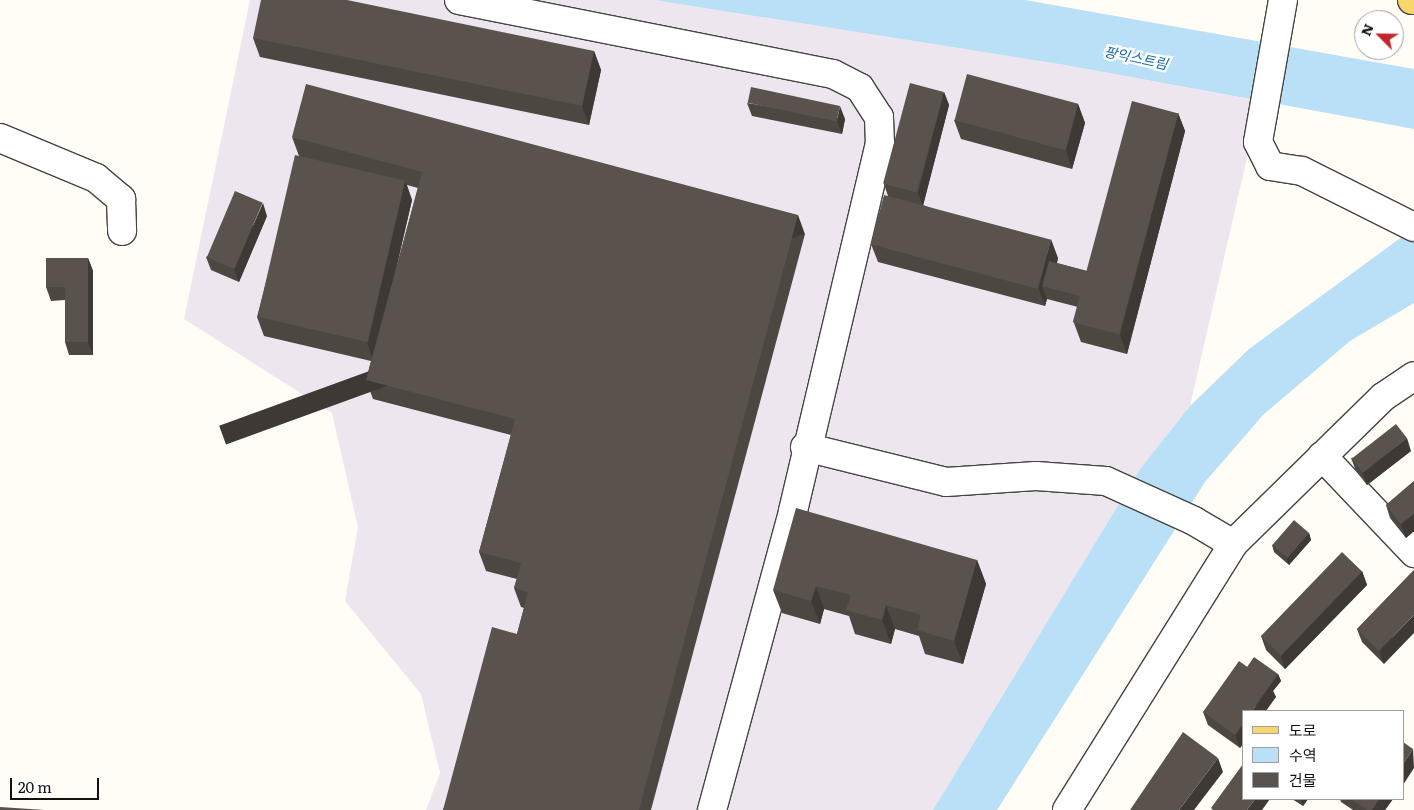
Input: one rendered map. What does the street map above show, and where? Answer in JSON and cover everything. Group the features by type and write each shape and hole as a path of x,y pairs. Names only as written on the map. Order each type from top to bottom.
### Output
{"street":[{"path":"459,0 832,74 860,88 878,117 880,143 805,447 793,512 712,810"},
{"path":"1283,0 1258,142 1270,166 1302,171 1409,224"},
{"path":"0,138 96,178 121,199 122,231"},
{"path":"1067,810 1233,544 1383,397 1414,376"},
{"path":"805,447 946,482 1036,476 1106,482 1194,521 1233,544"},
{"path":"1322,456 1414,553"}],"shaded area":[{"path":"250,0 654,0 1065,65 1260,101 1190,406 1140,469 933,810 426,810 440,773 421,694 345,601 358,527 332,413 184,319"}],"water":[{"name":"팡익스트림","path":"654,0 1025,0 1354,58 1354,60 1414,69 1414,129 1065,65"},
{"path":"1414,228 1414,303 1350,341 1263,415 1205,482 997,810 933,810 1140,469 1190,406 1249,349"}],"building":[{"path":"261,0 347,0 594,51 582,106 253,38"},
{"path":"967,74 1078,104 1066,150 955,120"},
{"path":"910,83 944,92 917,193 883,183"},
{"path":"306,84 798,215 639,810 443,810 492,627 517,634 528,592 514,588 521,563 479,552 515,419 366,380 422,172 292,137"},
{"path":"751,87 840,106 837,122 748,103"},
{"path":"1132,101 1178,113 1119,335 1073,322"},
{"path":"295,155 405,180 368,342 258,317"},
{"path":"235,191 263,203 234,269 207,257"},
{"path":"884,195 1051,240 1038,289 871,244"},
{"path":"46,258 88,258 88,342 65,342 65,287 46,287"},
{"path":"1049,261 1087,271 1080,296 1042,286"},
{"path":"1396,424 1407,438 1363,473 1352,458"},
{"path":"1414,481 1414,514 1401,524 1386,505"},
{"path":"796,508 977,560 954,641 917,630 921,615 886,605 882,620 846,610 851,595 816,586 811,601 773,590"},
{"path":"1294,520 1309,533 1287,558 1272,545"},
{"path":"1342,552 1362,571 1281,656 1261,636"},
{"path":"1414,570 1414,615 1379,651 1357,629"},
{"path":"1254,657 1278,674 1269,687 1271,684 1247,667"},
{"path":"1239,661 1271,684 1253,710 1242,710 1242,725 1235,735 1203,712"},
{"path":"1183,732 1218,758 1179,810 1130,810"},
{"path":"1404,743 1413,749 1404,762"},
{"path":"1242,765 1242,800 1254,800 1247,810 1213,810 1211,808"},
{"path":"1353,800 1378,800 1372,810 1368,810"},
{"path":"0,807 45,810 0,810"}]}
